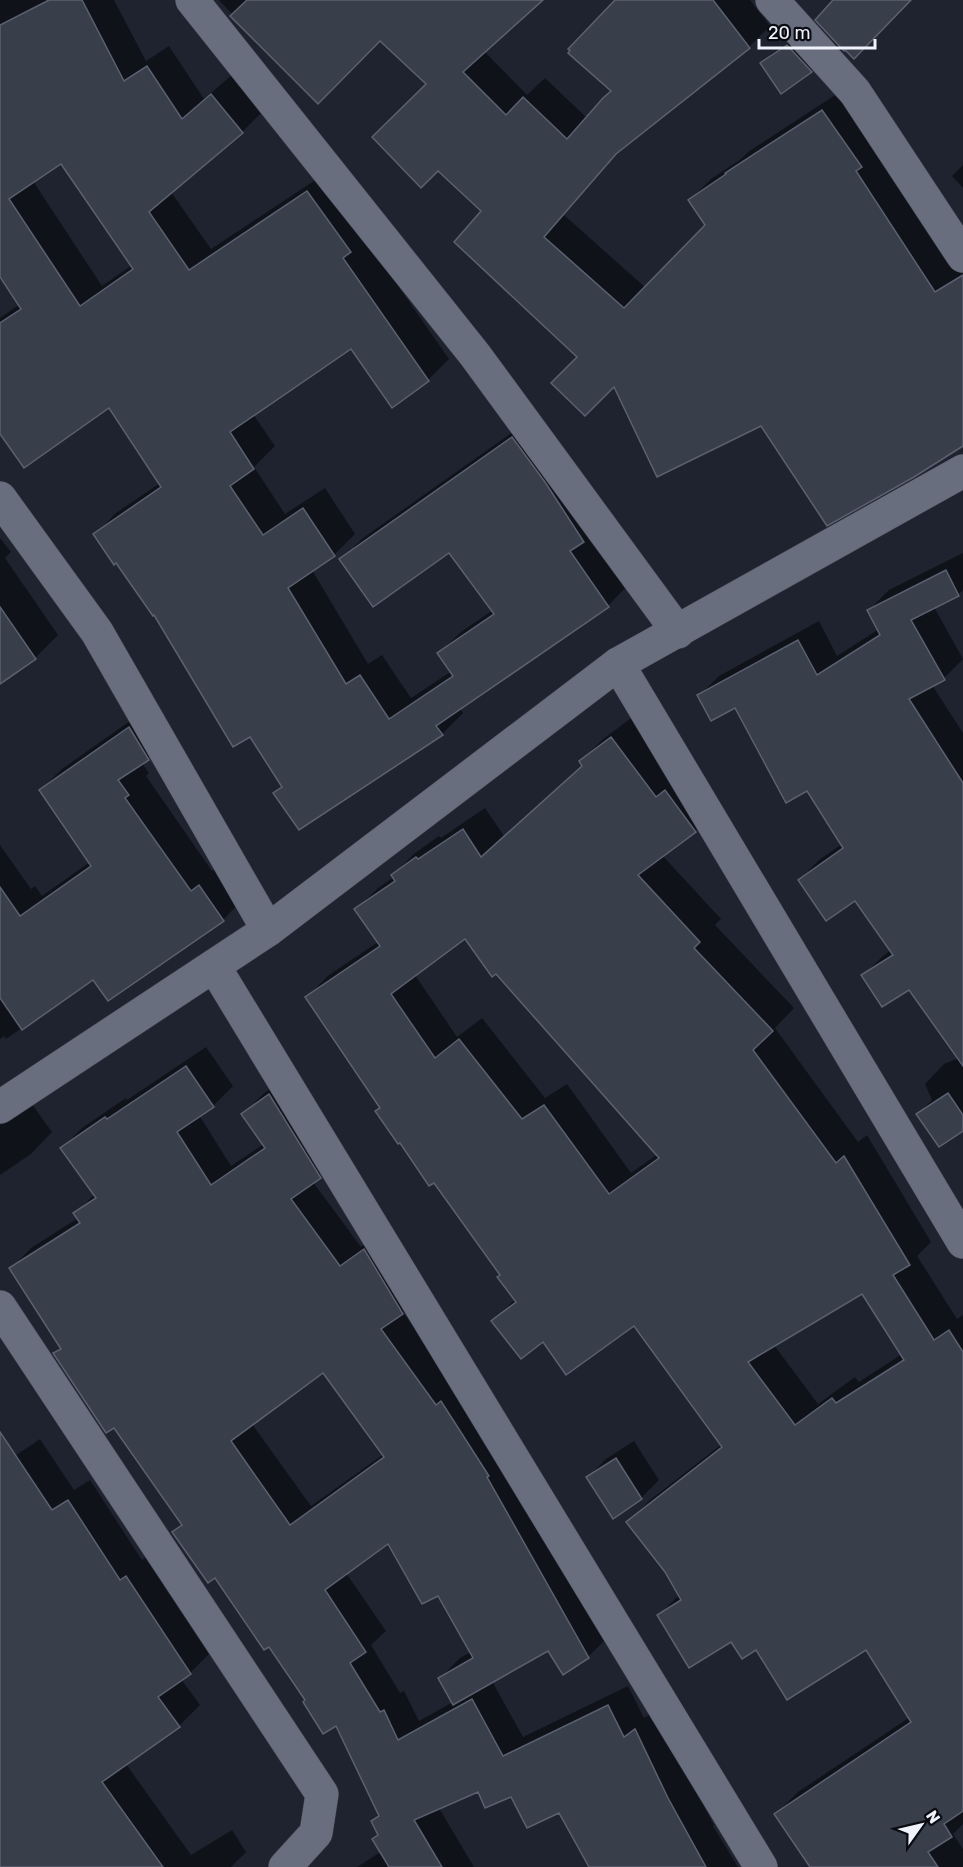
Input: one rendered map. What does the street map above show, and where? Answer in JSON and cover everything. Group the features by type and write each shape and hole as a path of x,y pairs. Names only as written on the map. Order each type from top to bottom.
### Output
{"street":[{"path":"192,0 475,355 678,632"},
{"path":"772,0 855,92 963,256"},
{"path":"0,1107 268,930 618,664 963,471"},
{"path":"0,498 97,632 268,930"},
{"path":"618,664 963,1242"},
{"path":"214,966 761,1867"},
{"path":"0,1307 322,1794 316,1833 285,1867"}],"building":[{"path":"49,0 82,0 124,81 147,66 182,119 211,94 243,133 149,212 189,270 307,191 351,252 343,258 429,381 392,408 351,349 230,432 254,469 230,486 263,535 303,508 335,556 288,588 346,684 360,675 389,719 453,676 437,653 494,614 449,553 373,607 339,559 512,437 584,542 570,551 609,607 436,726 443,735 299,830 273,793 282,787 250,737 233,747 154,615 116,563 114,565 93,534 161,487 109,408 24,468 0,434 0,323 21,309 0,277 0,25","holes":["61,164 133,269 80,306 9,199"]},
{"path":"247,0 543,0 463,72 506,115 523,97 567,139 611,91 568,53 570,50 568,49 615,0 713,0 750,48 616,154 544,237 624,308 705,225 688,200 822,110 862,167 856,171 935,292 963,275 963,446 914,477 827,526 761,426 657,477 614,387 585,416 551,383 577,357 454,242 481,211 438,171 421,188 372,137 426,84 380,41 318,104 230,16"},
{"path":"833,0 911,0 854,59 815,20"},
{"path":"787,45 812,72 781,94 760,63"},
{"path":"946,570 959,596 911,620 945,680 909,699 963,783 963,1066 909,990 882,1007 861,975 893,955 855,901 826,921 798,880 843,848 807,791 786,803 735,708 711,721 697,695 798,640 817,675 880,635 867,610"},
{"path":"0,607 36,659 0,684"},
{"path":"129,727 149,760 118,780 129,795 125,798 191,891 199,885 224,921 108,1001 93,980 22,1030 0,998 0,887 20,916 91,866 39,790"},
{"path":"611,737 656,797 665,790 696,832 638,875 700,942 694,948 773,1031 753,1050 836,1163 844,1156 910,1265 893,1275 934,1340 949,1330 963,1352 963,1811 944,1824 952,1837 928,1852 938,1867 810,1867 774,1814 911,1722 866,1650 787,1700 756,1650 742,1659 731,1642 689,1668 657,1615 681,1600 665,1572 626,1522 722,1447 634,1326 566,1375 543,1342 521,1359 491,1321 516,1302 497,1277 500,1275 434,1183 429,1186 400,1143 398,1144 375,1111 380,1108 305,997 380,946 354,909 395,881 391,875 463,829 481,857 582,766 579,761","holes":["465,939 492,977 496,974 659,1158 609,1194 544,1105 522,1119 459,1039 435,1058 391,994","862,1294 904,1360 836,1403 832,1398 795,1425 748,1362"]},
{"path":"186,1066 214,1107 177,1132 211,1185 265,1148 241,1114 269,1094 321,1178 291,1199 340,1266 364,1249 403,1314 381,1329 436,1405 441,1401 489,1476 487,1477 589,1658 563,1675 548,1651 453,1705 438,1678 473,1658 438,1596 422,1604 388,1544 325,1590 366,1652 350,1663 380,1712 384,1710 398,1740 472,1699 503,1756 608,1705 624,1737 635,1729 668,1798 706,1867 589,1867 559,1813 527,1828 511,1797 485,1808 478,1792 414,1820 442,1867 389,1867 372,1839 378,1835 371,1821 379,1816 336,1726 323,1734 303,1702 305,1700 269,1647 264,1650 215,1578 208,1583 172,1532 182,1525 114,1428 106,1433 53,1353 61,1349 9,1268 80,1223 73,1213 96,1198 60,1148 105,1117 107,1119","holes":["323,1373 384,1457 290,1525 231,1441"]},
{"path":"948,1093 963,1115 963,1131 939,1147 916,1114"},
{"path":"0,1432 52,1510 68,1500 120,1580 126,1576 191,1674 158,1697 180,1727 102,1782 163,1867 0,1867"},
{"path":"616,1458 642,1499 613,1519 586,1477"}]}
